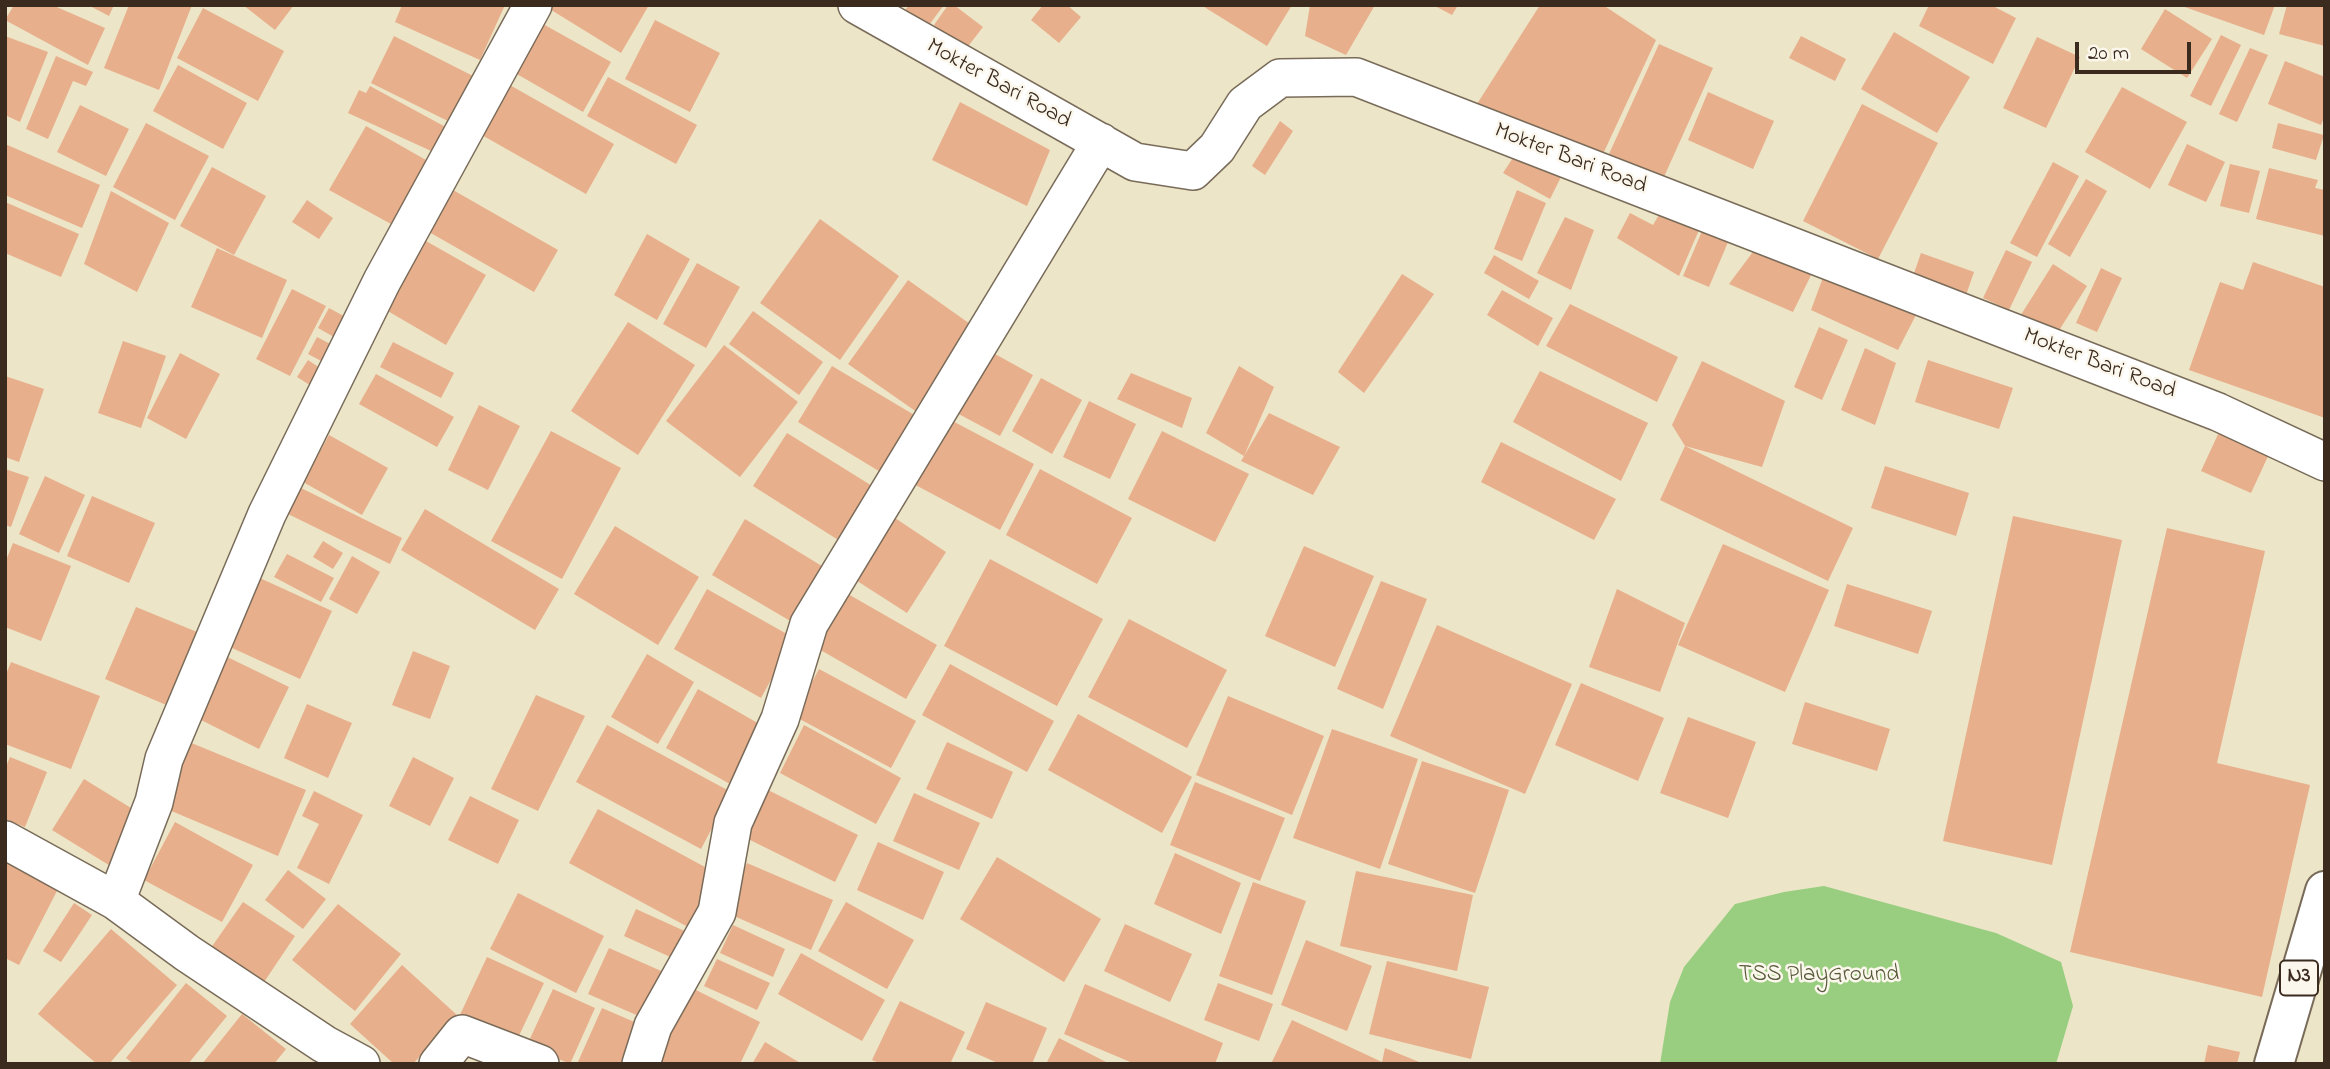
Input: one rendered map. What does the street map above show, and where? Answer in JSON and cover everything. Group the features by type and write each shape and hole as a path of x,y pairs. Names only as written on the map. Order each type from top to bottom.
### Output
{"highway":[{"name":"N3","path":"2274,1064 2325,891"}],"street":[{"path":"116,901 154,802 164,759 267,514 382,281 533,5"},
{"name":"Mokter Bari Road","path":"857,5 1135,162 1193,171 1217,148 1245,104 1280,78 1356,77 2218,412 2325,462"},
{"path":"641,1064 653,1026 717,912 733,823 780,719 809,624 836,575 959,379 1101,142"},
{"path":"5,840 116,901 187,953 324,1044 361,1064"},
{"path":"438,1064 462,1034 540,1064"}],"green space":[{"name":"TSS PlayGround","path":"1824,886 1996,933 2061,962 2073,1006 2056,1064 1660,1064 1670,1002 1684,967 1735,904"}],"building":[{"path":"14,5 52,5 105,28 88,65 5,20"},
{"path":"88,5 114,5 109,16"},
{"path":"129,5 192,5 159,90 104,68"},
{"path":"243,5 294,5 275,30"},
{"path":"402,5 505,5 480,60 395,22"},
{"path":"550,5 649,5 621,53 548,8"},
{"path":"909,5 944,5 920,37 898,20"},
{"path":"948,5 954,5 983,27 966,49 934,25"},
{"path":"1043,5 1067,5 1081,17 1059,43 1031,20"},
{"path":"1201,5 1292,5 1267,46"},
{"path":"1310,5 1375,5 1346,55 1305,36"},
{"path":"1433,5 1458,5 1452,15"},
{"path":"1540,5 1603,5 1656,40 1603,154 1477,104"},
{"path":"1929,5 1991,5 2016,18 1993,64 1919,26"},
{"path":"2179,5 2275,5 2264,35"},
{"path":"2287,5 2325,5 2325,46 2279,34"},
{"path":"203,8 284,51 258,101 177,58"},
{"path":"2165,9 2212,39 2187,78 2141,49"},
{"path":"655,20 720,53 690,112 625,79"},
{"path":"543,24 611,62 583,112 515,73"},
{"path":"1894,32 1970,77 1937,133 1861,89"},
{"path":"2221,35 2241,45 2211,106 2190,96"},
{"path":"5,36 48,52 20,122 5,115"},
{"path":"394,36 483,81 460,127 371,83"},
{"path":"1801,36 1846,59 1835,81 1789,58"},
{"path":"2037,37 2080,57 2046,128 2003,108"},
{"path":"1659,44 1713,68 1663,179 1609,154"},
{"path":"2250,48 2268,55 2237,122 2219,114"},
{"path":"56,56 93,72 86,86 73,81 48,139 26,129"},
{"path":"2285,61 2325,77 2325,115 2321,125 2268,104"},
{"path":"178,65 247,103 223,149 153,111"},
{"path":"608,77 697,125 676,164 587,116"},
{"path":"508,84 614,144 586,194 480,134"},
{"path":"370,86 453,131 440,155 348,113 359,90 366,93"},
{"path":"2122,87 2187,122 2150,189 2085,152"},
{"path":"1708,92 1774,121 1753,169 1688,140"},
{"path":"960,102 1050,150 1027,206 932,160"},
{"path":"1862,104 1938,143 1878,259 1803,221"},
{"path":"80,105 129,129 106,176 57,152"},
{"path":"1280,121 1293,131 1265,175 1252,166"},
{"path":"146,123 209,156 175,220 113,187"},
{"path":"2278,123 2324,135 2316,160 2272,148"},
{"path":"366,126 426,160 391,224 329,190"},
{"path":"5,144 100,185 82,228 5,195"},
{"path":"2187,144 2225,162 2206,202 2168,185"},
{"path":"1518,150 1564,171 1550,199 1503,173"},
{"path":"2053,162 2079,176 2037,257 2010,243"},
{"path":"2230,164 2260,171 2249,213 2220,206"},
{"path":"212,167 266,196 234,255 180,226"},
{"path":"2269,168 2318,180 2315,188 2325,190 2325,236 2256,219"},
{"path":"2086,179 2107,191 2070,257 2048,244"},
{"path":"453,190 558,250 534,292 429,232"},
{"path":"1517,190 1546,203 1522,261 1494,249"},
{"path":"111,191 169,223 137,292 84,264"},
{"path":"307,200 333,218 319,239 292,222"},
{"path":"5,202 79,234 61,277 5,253"},
{"path":"1664,206 1703,221 1679,276 1617,238 1630,213 1653,225"},
{"path":"1565,217 1594,230 1571,290 1537,273"},
{"path":"820,219 899,276 840,360 760,303"},
{"path":"1705,224 1731,235 1709,287 1683,276"},
{"path":"647,234 690,259 657,320 614,295"},
{"path":"426,241 486,275 446,345 386,310"},
{"path":"1758,245 1814,269 1793,312 1729,284"},
{"path":"217,248 287,280 262,338 191,307"},
{"path":"2006,250 2032,262 2009,310 1983,298"},
{"path":"1921,253 1974,272 1965,298 1912,279"},
{"path":"1494,255 1539,281 1529,299 1484,273"},
{"path":"2253,262 2325,287 2325,418 2189,370 2220,282 2243,290"},
{"path":"697,263 740,287 706,348 663,324"},
{"path":"2053,264 2087,286 2053,340 2019,318"},
{"path":"2101,268 2122,278 2097,332 2076,323"},
{"path":"1825,272 1917,313 1898,350 1811,310"},
{"path":"1402,274 1434,294 1364,393 1338,372"},
{"path":"908,280 980,331 921,415 848,364"},
{"path":"292,289 326,306 290,376 256,359"},
{"path":"1502,290 1553,318 1538,346 1487,315"},
{"path":"1570,304 1678,357 1657,402 1546,346"},
{"path":"329,308 351,320 341,341 318,328"},
{"path":"753,311 823,362 799,395 729,344"},
{"path":"628,322 695,365 638,455 571,411"},
{"path":"1819,327 1848,340 1822,400 1794,387"},
{"path":"317,337 338,348 329,365 308,354"},
{"path":"123,341 166,356 141,428 98,413"},
{"path":"393,342 454,373 441,398 380,367"},
{"path":"724,345 798,402 740,477 666,421"},
{"path":"1865,348 1896,363 1875,425 1841,410"},
{"path":"986,349 1033,375 1000,436 953,411"},
{"path":"180,353 220,374 186,439 147,418"},
{"path":"308,360 323,370 313,387 297,377"},
{"path":"1928,360 2013,388 1999,429 1915,402"},
{"path":"1702,361 1785,401 1762,467 1685,446 1672,425"},
{"path":"832,366 921,419 887,476 798,422"},
{"path":"1239,366 1274,387 1244,456 1206,433"},
{"path":"1540,371 1648,423 1621,481 1513,422"},
{"path":"1131,373 1192,398 1182,428 1117,399"},
{"path":"376,374 454,417 437,447 359,404"},
{"path":"5,376 44,389 19,462 5,457"},
{"path":"1041,378 1082,400 1052,454 1012,431"},
{"path":"1089,401 1136,424 1110,479 1063,457"},
{"path":"479,405 520,426 488,490 448,470"},
{"path":"1269,413 1340,447 1313,495 1241,461"},
{"path":"943,416 1034,464 1000,530 908,481"},
{"path":"2220,430 2270,452 2251,493 2201,471"},
{"path":"551,431 621,468 562,579 491,541"},
{"path":"1162,431 1249,474 1215,542 1128,499"},
{"path":"787,433 877,489 843,543 753,486"},
{"path":"329,435 388,468 362,515 303,482"},
{"path":"1501,442 1616,499 1594,540 1481,482"},
{"path":"1685,446 1853,528 1828,581 1660,500"},
{"path":"1885,466 1969,493 1956,536 1871,508"},
{"path":"5,469 29,477 11,527 5,525"},
{"path":"1040,469 1132,518 1097,584 1006,535"},
{"path":"45,476 85,495 59,553 19,534"},
{"path":"297,486 402,538 390,564 284,512"},
{"path":"92,496 155,523 129,583 67,556"},
{"path":"425,509 559,589 535,630 401,550"},
{"path":"892,516 946,552 907,613 851,577"},
{"path":"2013,516 2122,540 2052,865 1943,841"},
{"path":"745,519 825,568 792,622 712,575"},
{"path":"615,526 699,577 658,645 574,594"},
{"path":"2167,528 2265,551 2217,763 2310,785 2262,997 2070,952"},
{"path":"323,541 343,553 333,569 313,557"},
{"path":"13,543 71,566 41,641 5,627 5,563"},
{"path":"1723,544 1829,590 1785,692 1678,645"},
{"path":"1304,546 1374,576 1335,667 1265,636"},
{"path":"287,554 334,578 321,602 274,577"},
{"path":"352,556 380,572 357,614 329,599"},
{"path":"990,559 1103,619 1057,706 944,646"},
{"path":"251,574 332,611 300,679 219,642"},
{"path":"1381,581 1427,599 1383,709 1337,689"},
{"path":"1847,584 1932,611 1918,654 1834,626"},
{"path":"707,589 794,638 761,698 674,649"},
{"path":"1617,589 1685,623 1660,692 1589,667"},
{"path":"841,590 937,645 906,699 810,644"},
{"path":"136,607 202,634 171,707 105,679"},
{"path":"1129,619 1227,670 1187,748 1088,697"},
{"path":"1437,625 1572,684 1525,794 1390,736"},
{"path":"413,651 450,666 430,719 392,705"},
{"path":"217,652 289,687 259,749 187,713"},
{"path":"647,654 694,682 658,744 611,717"},
{"path":"11,662 100,696 71,769 5,744 5,677"},
{"path":"950,664 1054,721 1027,772 922,715"},
{"path":"819,669 916,721 891,768 794,716"},
{"path":"1581,683 1664,718 1638,781 1555,745"},
{"path":"698,689 770,730 737,788 666,748"},
{"path":"536,695 585,716 538,811 491,789"},
{"path":"1228,696 1324,736 1292,815 1196,775"},
{"path":"1805,702 1890,729 1877,771 1792,744"},
{"path":"307,704 352,723 328,778 284,758"},
{"path":"1078,714 1192,777 1162,833 1048,770"},
{"path":"1688,717 1756,742 1728,818 1660,793"},
{"path":"607,725 731,792 701,849 576,782"},
{"path":"804,725 901,778 876,824 780,773"},
{"path":"1332,729 1418,759 1380,869 1293,838"},
{"path":"189,742 306,790 278,856 162,807"},
{"path":"947,742 1013,772 992,819 926,789"},
{"path":"10,757 47,772 25,827 5,819 5,769"},
{"path":"413,757 454,778 430,826 389,806"},
{"path":"1422,761 1509,790 1475,893 1388,864"},
{"path":"84,779 144,816 112,867 52,830"},
{"path":"1195,782 1285,818 1260,881 1170,845"},
{"path":"766,789 858,835 835,882 742,836"},
{"path":"314,791 363,815 329,884 297,868 319,824 302,816"},
{"path":"914,793 980,823 959,870 893,841"},
{"path":"470,796 519,820 498,864 448,840"},
{"path":"598,809 716,873 688,927 569,863"},
{"path":"175,822 253,865 222,922 144,880"},
{"path":"878,842 944,872 923,920 857,890"},
{"path":"1175,853 1241,883 1221,934 1154,904"},
{"path":"997,857 1101,919 1064,982 960,919"},
{"path":"5,858 59,887 19,965 5,958"},
{"path":"747,863 833,900 811,950 725,912"},
{"path":"288,870 326,899 303,929 265,900"},
{"path":"1356,871 1473,895 1457,971 1340,946"},
{"path":"1253,882 1306,901 1272,995 1219,976"},
{"path":"518,893 604,936 576,993 490,949"},
{"path":"243,902 295,936 258,991 206,955"},
{"path":"846,902 914,940 887,989 818,951"},
{"path":"74,903 92,915 61,962 43,951"},
{"path":"338,904 401,954 355,1011 292,960"},
{"path":"636,909 689,933 677,960 624,936"},
{"path":"1125,924 1192,954 1170,1002 1104,971"},
{"path":"733,925 785,949 773,977 720,953"},
{"path":"111,929 177,985 109,1064 97,1064 38,1014"},
{"path":"1306,940 1372,966 1347,1031 1281,1005"},
{"path":"609,948 668,974 648,1020 588,994"},
{"path":"801,953 885,1000 862,1041 778,994"},
{"path":"487,957 544,983 515,1044 459,1017"},
{"path":"717,959 770,983 757,1010 704,986"},
{"path":"1387,961 1489,987 1471,1059 1369,1034"},
{"path":"402,965 457,1015 413,1064 394,1064 350,1024"},
{"path":"186,983 227,1016 188,1064 134,1064 126,1058"},
{"path":"1218,983 1273,1004 1259,1041 1204,1020"},
{"path":"1085,984 1223,1043 1215,1064 1135,1064 1064,1034"},
{"path":"692,988 760,1022 740,1064 656,1064"},
{"path":"553,989 595,1008 570,1064 527,1045"},
{"path":"900,1001 965,1032 950,1064 881,1064 872,1060"},
{"path":"986,1002 1047,1028 1032,1064 1000,1064 966,1049"},
{"path":"602,1008 646,1027 630,1064 577,1064"},
{"path":"242,1014 286,1049 274,1064 202,1064"},
{"path":"1292,1020 1382,1062 1385,1048 1424,1064 1271,1064"},
{"path":"1059,1038 1110,1064 1046,1064"},
{"path":"765,1042 802,1064 752,1064"},
{"path":"2208,1045 2240,1052 2237,1064 2204,1064"}]}
